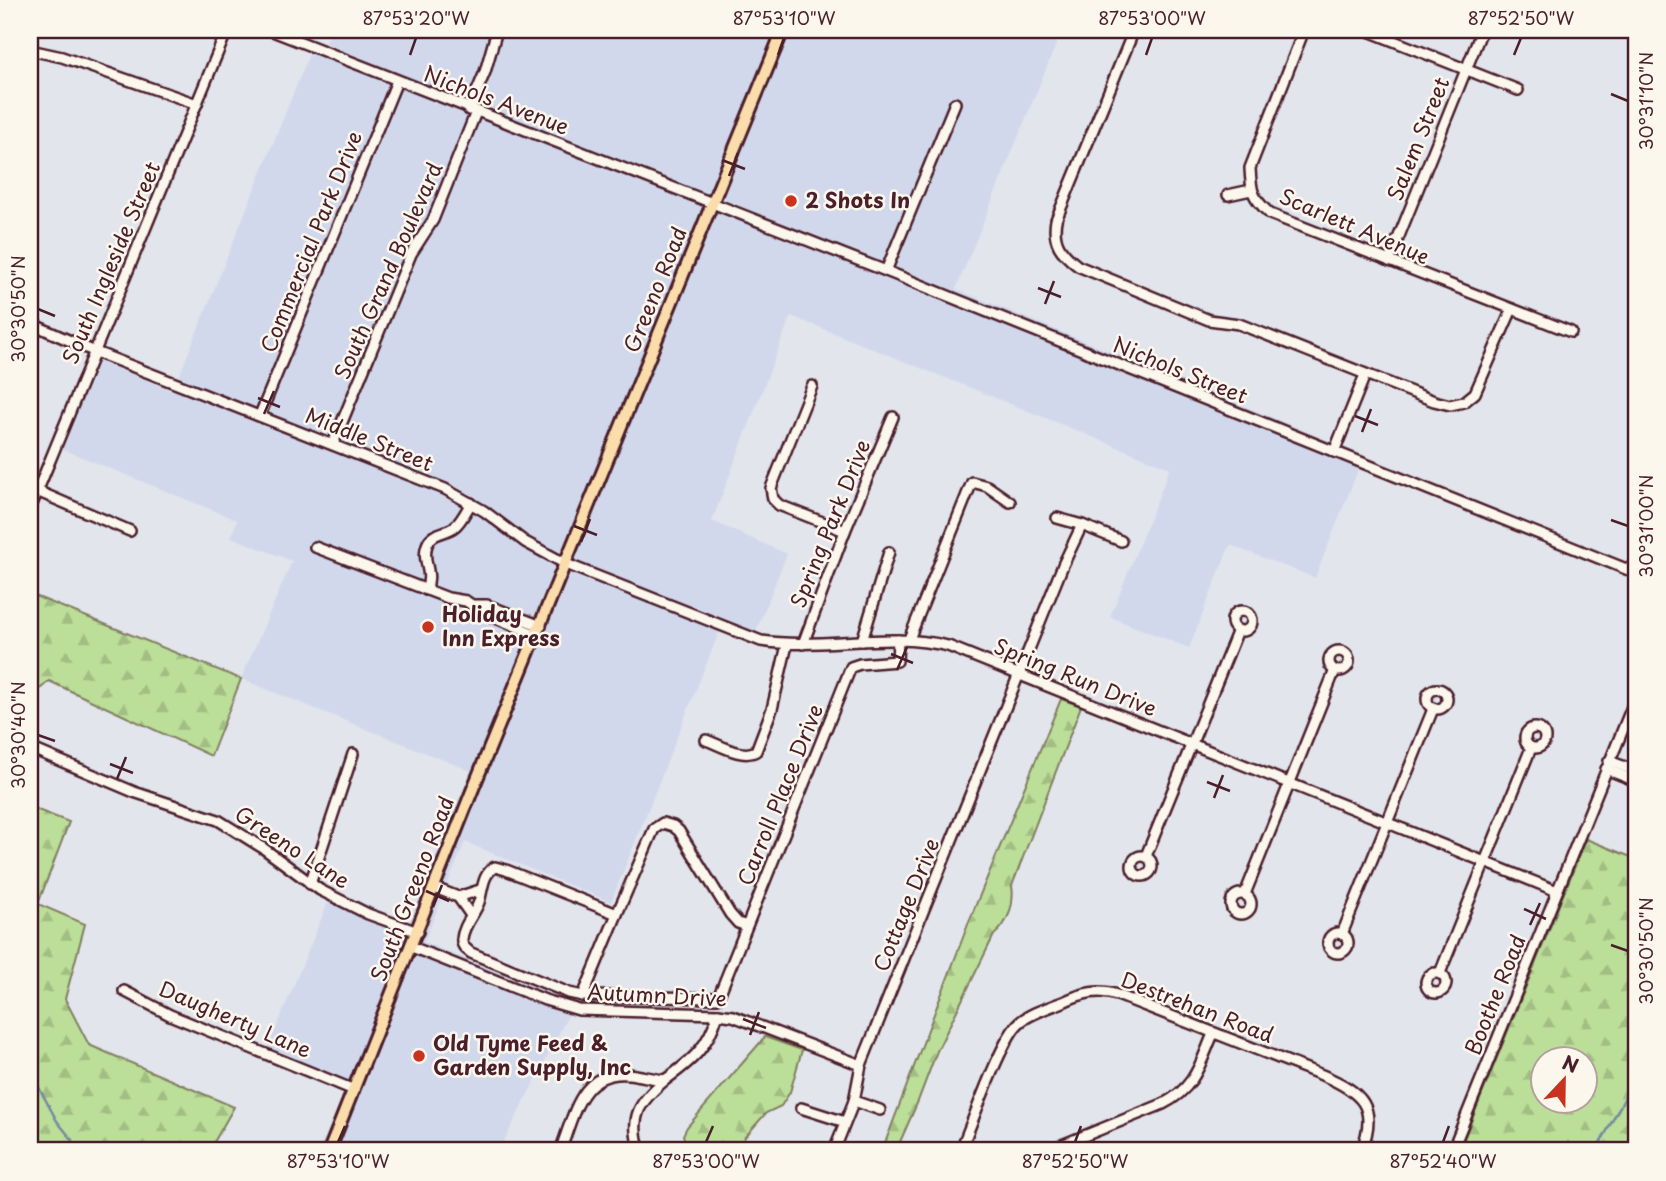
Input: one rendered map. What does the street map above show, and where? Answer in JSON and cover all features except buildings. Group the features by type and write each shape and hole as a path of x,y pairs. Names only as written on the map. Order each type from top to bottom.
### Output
{"main road":[{"name":"Greeno Road","path":"566,564 783,30"},
{"name":"South Greeno Road","path":"329,1151 566,564"}],"street":[{"name":"South Ingleside Street","path":"30,509 227,30"},
{"name":"Nichols Avenue","path":"270,30 711,203"},
{"name":"South Grand Boulevard","path":"333,444 411,254 433,220 485,72 496,30"},
{"path":"1134,30 1056,220 1056,244 1064,256 1078,266 1209,320 1239,324 1365,375 1450,405 1464,402 1475,393 1512,309"},
{"name":"Scarlett Avenue","path":"1304,30 1251,168 1251,190 1258,202 1270,214 1571,332"},
{"path":"1366,30 1518,90"},
{"name":"Salem Street","path":"1389,261 1482,30"},
{"path":"30,50 62,57 197,104"},
{"name":"Commercial Park Drive","path":"260,415 397,81"},
{"path":"887,271 956,103"},
{"path":"1228,195 1251,190"},
{"name":"Nichols Street","path":"711,203 887,271 1636,573"},
{"name":"Middle Street","path":"30,323 93,351 445,489 471,503 520,539 566,564"},
{"path":"1334,452 1365,375"},
{"path":"812,386 771,488 773,499 779,505 845,531"},
{"name":"Spring Park Drive","path":"803,644 845,531 892,417"},
{"path":"909,639 972,482 987,486 1010,502"},
{"path":"37,491 130,531"},
{"path":"426,590 430,578 425,556 426,546 431,537 457,525 471,503"},
{"path":"1057,519 1082,525 1121,541"},
{"name":"Cottage Drive","path":"834,1151 853,1101 861,1065 1063,565 1082,525"},
{"path":"315,547 426,590 475,605 487,605 539,630"},
{"path":"862,641 889,552"},
{"name":"Spring Run Drive","path":"566,564 761,641 788,645 909,639 948,646 1557,891"},
{"path":"1146,856 1238,630"},
{"name":"Carroll Place Drive","path":"583,996 718,998 851,667 897,661 898,640"},
{"path":"706,740 741,753 750,754 755,751 772,709 788,645"},
{"path":"1245,894 1335,670"},
{"name":"Boothe Road","path":"1451,1151 1636,697"},
{"path":"1342,934 1433,709"},
{"name":"Greeno Lane","path":"30,748 134,792 218,820 253,841 310,884 351,906 418,932"},
{"path":"1440,973 1531,748"},
{"path":"310,884 353,754"},
{"path":"1608,765 1636,771"},
{"path":"1608,765 1636,781"},
{"path":"617,914 500,867 491,869 462,938 466,950 569,993 583,996 654,829 659,825 669,824 679,831 730,914 738,923 747,926"},
{"path":"435,888 458,897 470,914"},
{"path":"458,897 480,890"},
{"name":"Autumn Drive","path":"412,947 545,1000 579,1010 718,1014 742,1018 861,1065"},
{"name":"Daugherty Lane","path":"124,991 170,1016 354,1090"},
{"name":"Destrehan Road","path":"961,1151 1010,1033 1016,1025 1076,996 1103,991 1322,1075 1354,1091 1367,1107 1369,1116 1370,1127 1361,1151"},
{"path":"640,1151 635,1132 637,1114 642,1103 707,1043 718,1014"},
{"path":"1047,1151 1163,1104 1180,1094 1193,1079 1213,1034"},
{"path":"561,1151 580,1101 597,1078 628,1074 665,1080"},
{"path":"853,1101 880,1110"},
{"path":"801,1108 845,1122"}],"shaded area":[{"path":"331,30 1062,30 956,289 1364,455 1315,578 1230,545 1189,648 1110,617 1170,468 791,316 712,521 787,554 752,641 720,630 611,902 465,842 424,942 574,1004 499,1151 318,1151 345,1093 263,1060 333,890 409,923 471,771 241,679 292,561 231,537 237,520 62,449 99,361 173,391 314,42 324,46"}],"green space":[{"path":"30,594 241,679 211,756 49,681 30,698"},
{"path":"1061,699 1081,706 1012,886 1009,913 994,935 937,1051 896,1151 882,1151 970,919"},
{"path":"30,807 69,822 38,904 85,924 65,999 89,1045 234,1107 209,1151 30,1151"},
{"path":"1586,839 1636,859 1636,1151 1459,1151"},
{"path":"765,1037 802,1050 790,1092 781,1106 766,1113 744,1138 747,1147 755,1140 768,1141 788,1151 688,1151 683,1135 687,1127"}],"waterway":[{"path":"30,1071 57,1121 81,1151"},
{"path":"1596,1151 1636,1077"}],"place":[{"name":"2 Shots In","path":"791,201"},
{"name":"Holiday Inn Express","path":"428,627"},
{"name":"Old Tyme Feed & Garden Supply, Inc","path":"419,1056"}]}
